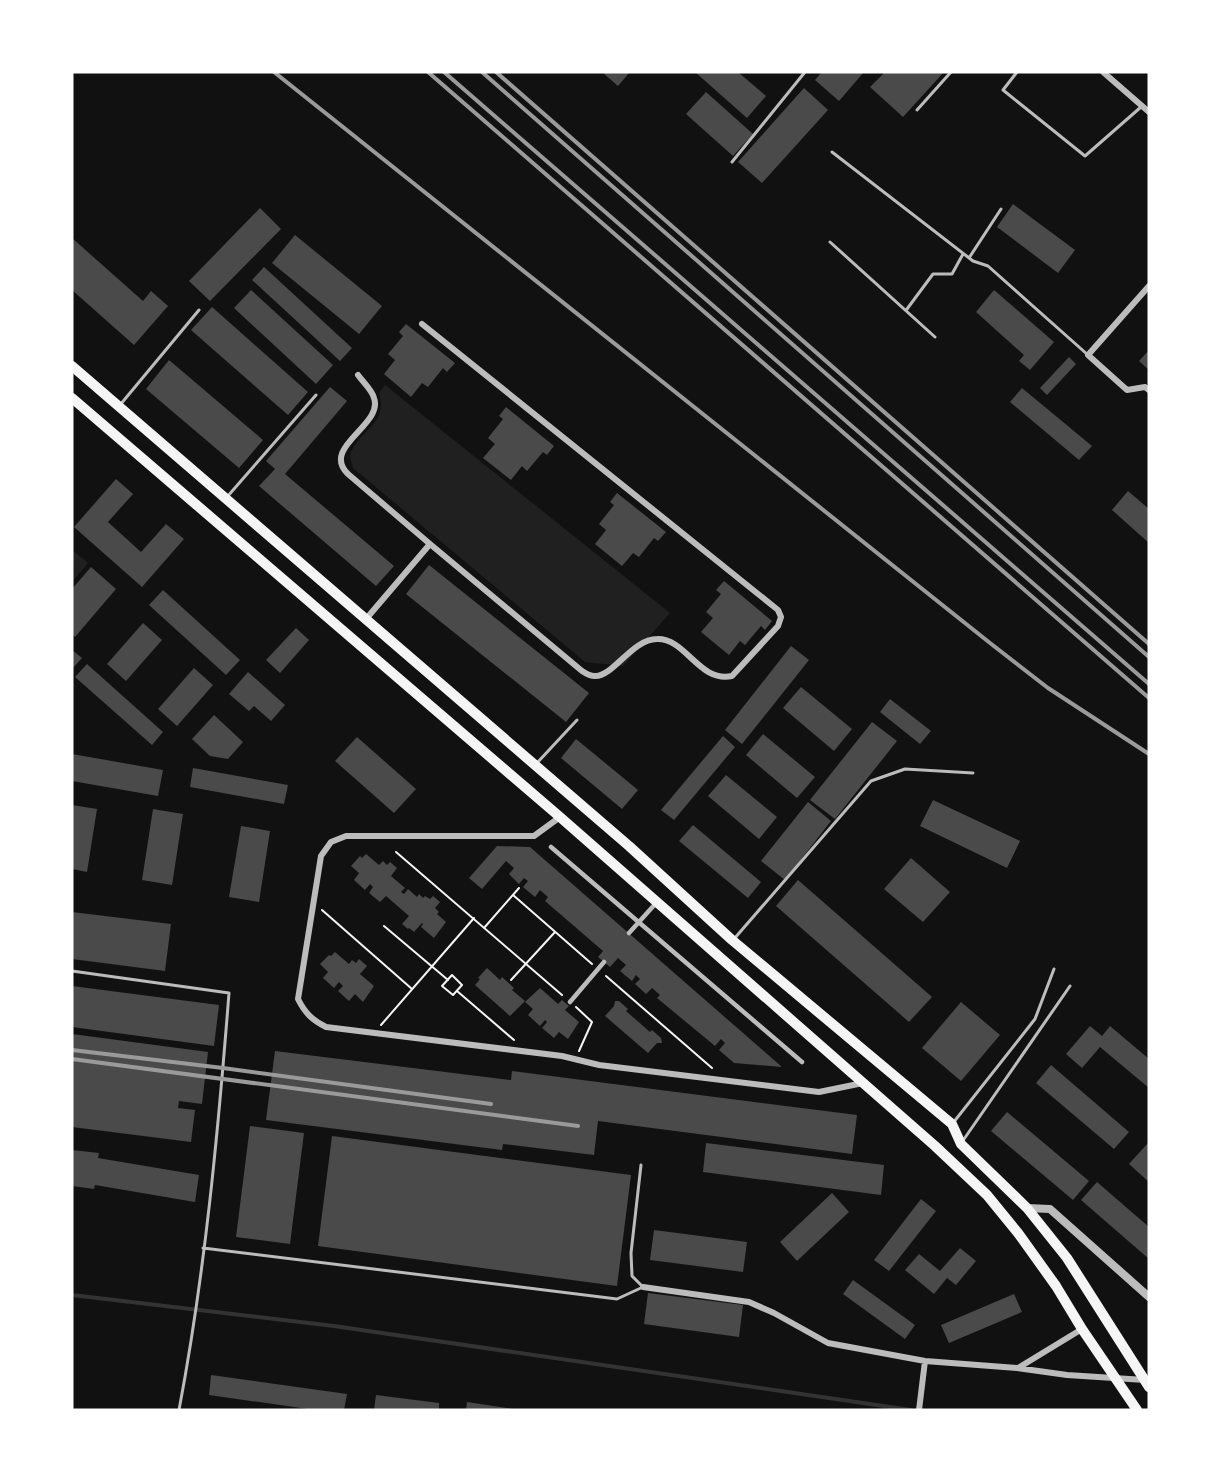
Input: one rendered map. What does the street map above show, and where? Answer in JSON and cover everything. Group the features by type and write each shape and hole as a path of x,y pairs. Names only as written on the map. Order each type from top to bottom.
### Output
{"highway":[{"path":"72,366 629,846 732,940 952,1124 962,1144 1027,1208 1067,1258 1149,1387"},
{"path":"72,398 560,817 987,1195 1056,1286 1137,1410"}],"street":[{"path":"1103,72 1149,112"},
{"path":"1149,286 1088,355 1127,390 1145,387 1149,390"},
{"path":"358,375 375,398 375,410 344,449 340,459 341,465 348,474 582,671 595,676 607,672 628,652 649,639 661,638 674,645 712,675 724,678 732,676 778,626 781,617 778,610 422,324"},
{"path":"366,619 430,544"},
{"path":"560,817 534,836 346,836 338,838 325,848 321,856 298,999 304,1011 314,1021 326,1027 527,1052 599,1065 819,1092 863,1083"},
{"path":"551,847 802,1062"},
{"path":"629,933 657,902"},
{"path":"570,1002 604,963"},
{"path":"1027,1208 1050,1209 1149,1297"},
{"path":"643,1287 749,1302 828,1343 925,1361 1017,1368 1067,1375 1149,1380"},
{"path":"1017,1368 1082,1329"},
{"path":"918,1410 925,1361"}],"lane":[{"path":"732,162 805,72"},
{"path":"917,110 951,72"},
{"path":"1017,72 1003,90 1085,156 1143,106"},
{"path":"832,152 963,254 987,266 1088,355"},
{"path":"969,258 1001,209"},
{"path":"830,242 907,309 935,337"},
{"path":"907,309 933,274 952,274 963,254"},
{"path":"119,407 199,310"},
{"path":"225,498 316,394"},
{"path":"535,765 577,720"},
{"path":"732,940 871,781 905,769 973,773"},
{"path":"952,1124 1035,1019 1054,969"},
{"path":"72,971 229,993 204,1248 179,1410"},
{"path":"962,1144 1070,986"},
{"path":"204,1248 617,1299 643,1287 632,1276 631,1253 640,1165"}],"path":[{"path":"396,852 592,1022 575,1059"},
{"path":"484,928 519,888"},
{"path":"513,895 727,1080"},
{"path":"313,903 412,989"},
{"path":"374,1033 474,918"},
{"path":"384,926 447,980"},
{"path":"511,980 555,932"},
{"path":"452,975 462,985 453,995 442,986 447,980 452,975"},
{"path":"457,991 527,1052"}],"shaded area":[{"path":"385,385 670,613 623,666 585,662 353,468 351,452 377,419 381,403 379,393"},
{"path":"72,550 88,563 72,582"}],"building":[{"path":"602,72 630,72 618,86"},
{"path":"695,72 738,72 766,96 747,118"},
{"path":"822,72 864,72 839,101 815,80"},
{"path":"885,72 944,72 903,117 870,87"},
{"path":"804,88 828,110 762,183 738,162"},
{"path":"706,92 753,134 733,156 686,114"},
{"path":"1013,204 1075,250 1058,273 997,227"},
{"path":"260,208 281,229 210,301 189,281"},
{"path":"295,235 382,306 359,334 272,263"},
{"path":"72,238 143,301 151,291 168,306 134,345 72,290"},
{"path":"264,267 352,348 340,361 252,280"},
{"path":"251,290 333,365 316,384 234,308"},
{"path":"994,290 1054,342 1030,370 1019,361 1024,355 976,312"},
{"path":"212,307 308,392 288,415 191,330"},
{"path":"406,324 455,363 447,372 443,368 428,387 422,383 411,397 384,374 395,360 388,354 403,336 399,332"},
{"path":"1149,350 1149,370 1139,361"},
{"path":"1069,357 1076,364 1047,395 1040,388"},
{"path":"169,360 263,440 239,468 146,389"},
{"path":"330,387 347,401 285,474 394,566 376,586 259,486 275,469 266,461"},
{"path":"1022,388 1092,446 1079,460 1010,402"},
{"path":"506,407 554,446 547,455 543,452 527,471 522,466 511,480 483,458 495,444 488,438 503,419 499,416"},
{"path":"116,479 133,494 108,522 141,552 166,524 184,539 142,587 74,527"},
{"path":"1128,491 1149,509 1149,543 1112,510"},
{"path":"617,493 666,532 658,541 654,538 639,557 633,553 622,566 595,544 606,530 599,524 614,505 610,502"},
{"path":"429,565 589,693 566,722 406,594"},
{"path":"91,567 116,589 75,637 72,634 72,589"},
{"path":"724,581 772,621 765,630 761,626 745,645 740,641 729,655 701,632 713,618 706,612 721,594 716,590"},
{"path":"163,590 240,660 226,675 149,605"},
{"path":"143,623 162,640 126,681 107,664"},
{"path":"296,628 309,640 280,673 266,660"},
{"path":"791,646 809,660 742,744 725,730"},
{"path":"72,650 82,658 72,669"},
{"path":"87,664 163,732 152,745 75,677"},
{"path":"194,668 213,685 177,726 158,709"},
{"path":"248,672 285,705 271,721 254,706 249,711 229,694"},
{"path":"801,687 852,729 834,751 783,708"},
{"path":"890,699 931,731 920,744 880,712"},
{"path":"214,715 243,742 228,759 210,756 192,739"},
{"path":"872,722 897,741 835,819 810,800"},
{"path":"763,734 815,777 797,798 746,755"},
{"path":"723,736 735,747 674,820 661,810"},
{"path":"357,737 416,789 394,813 335,761"},
{"path":"576,739 638,790 622,809 561,758"},
{"path":"72,754 163,770 158,796 72,781"},
{"path":"193,768 288,785 284,804 190,787"},
{"path":"726,775 777,817 759,839 708,796"},
{"path":"933,800 1020,841 1007,868 920,826"},
{"path":"808,802 831,821 785,880 761,861"},
{"path":"72,805 97,809 87,872 72,869"},
{"path":"153,809 183,814 172,885 142,880"},
{"path":"693,825 761,882 748,898 679,841"},
{"path":"241,826 270,831 259,902 229,897"},
{"path":"497,846 530,847 782,1067 734,1063 719,1050 725,1043 721,1039 715,1046 657,998 660,995 652,988 646,994 635,984 640,979 636,975 632,981 620,971 626,965 618,958 610,967 598,957 603,951 545,901 548,897 540,890 535,897 523,887 528,881 524,878 519,884 509,874 514,868 506,861 482,889 469,878"},
{"path":"366,854 379,865 383,861 387,865 390,862 397,868 391,876 405,888 401,892 404,894 408,889 417,897 419,894 423,898 425,896 430,899 433,896 440,902 435,908 439,912 437,914 446,922 434,938 421,927 422,923 414,932 408,929 402,924 409,916 386,896 380,902 369,893 373,887 370,884 365,890 354,880 359,873 351,866 360,856 362,858"},
{"path":"911,858 950,892 923,922 884,889"},
{"path":"798,880 932,997 909,1022 776,906"},
{"path":"72,912 171,924 165,971 72,959"},
{"path":"335,952 349,964 352,960 356,963 359,959 367,966 360,974 374,986 363,1002 355,994 349,1001 338,991 343,986 339,982 334,988 323,978 328,972 320,964"},
{"path":"487,968 500,980 502,977 525,1001 510,1016 475,985"},
{"path":"72,986 219,1005 214,1046 72,1027"},
{"path":"540,988 558,1004 562,1000 569,1006 565,1010 579,1022 568,1039 559,1032 554,1038 542,1028 547,1022 545,1020 540,1026 528,1015 533,1009 525,1002"},
{"path":"615,1001 619,1001 628,1009 626,1011 650,1032 652,1030 661,1038 662,1043 657,1043 648,1053 605,1016 614,1006"},
{"path":"961,1002 1000,1035 961,1081 922,1048"},
{"path":"1090,1026 1102,1036 1110,1026 1149,1059 1149,1088 1100,1047 1082,1068 1066,1054"},
{"path":"72,1034 208,1052 202,1104 179,1101 178,1108 195,1110 191,1142 72,1127"},
{"path":"275,1051 511,1080 512,1071 857,1115 852,1154 598,1121 594,1155 503,1144 502,1150 266,1120"},
{"path":"1051,1065 1129,1132 1114,1149 1036,1083"},
{"path":"1007,1112 1089,1181 1073,1200 991,1131"},
{"path":"250,1126 304,1133 290,1244 236,1237"},
{"path":"332,1136 631,1175 617,1286 318,1246"},
{"path":"706,1143 884,1165 881,1195 703,1172"},
{"path":"1149,1144 1149,1182 1129,1164"},
{"path":"72,1150 99,1153 98,1158 199,1175 195,1202 95,1185 94,1189 72,1186"},
{"path":"1097,1182 1149,1227 1149,1259 1081,1200"},
{"path":"832,1193 849,1212 797,1261 780,1242"},
{"path":"921,1199 936,1211 889,1271 874,1260"},
{"path":"654,1230 747,1242 743,1272 650,1260"},
{"path":"960,1248 976,1261 956,1285 947,1278 934,1294 905,1270 919,1254 940,1271"},
{"path":"853,1280 915,1325 905,1339 843,1294"},
{"path":"648,1293 743,1305 739,1337 644,1324"},
{"path":"1014,1294 1022,1312 949,1343 941,1325"},
{"path":"211,1375 347,1394 344,1410 315,1410 209,1395"},
{"path":"376,1395 439,1403 439,1410 374,1410"},
{"path":"467,1402 513,1409 513,1410 466,1410"}],"waterway":[{"path":"72,1295 334,1326 911,1410"}],"railway":[{"path":"274,72 990,643 1048,688 1149,754"},
{"path":"428,72 1149,698"},
{"path":"444,72 1149,684"},
{"path":"482,72 1149,657"},
{"path":"496,72 1149,644"},
{"path":"72,1050 491,1104"},
{"path":"72,1059 578,1126"}]}
